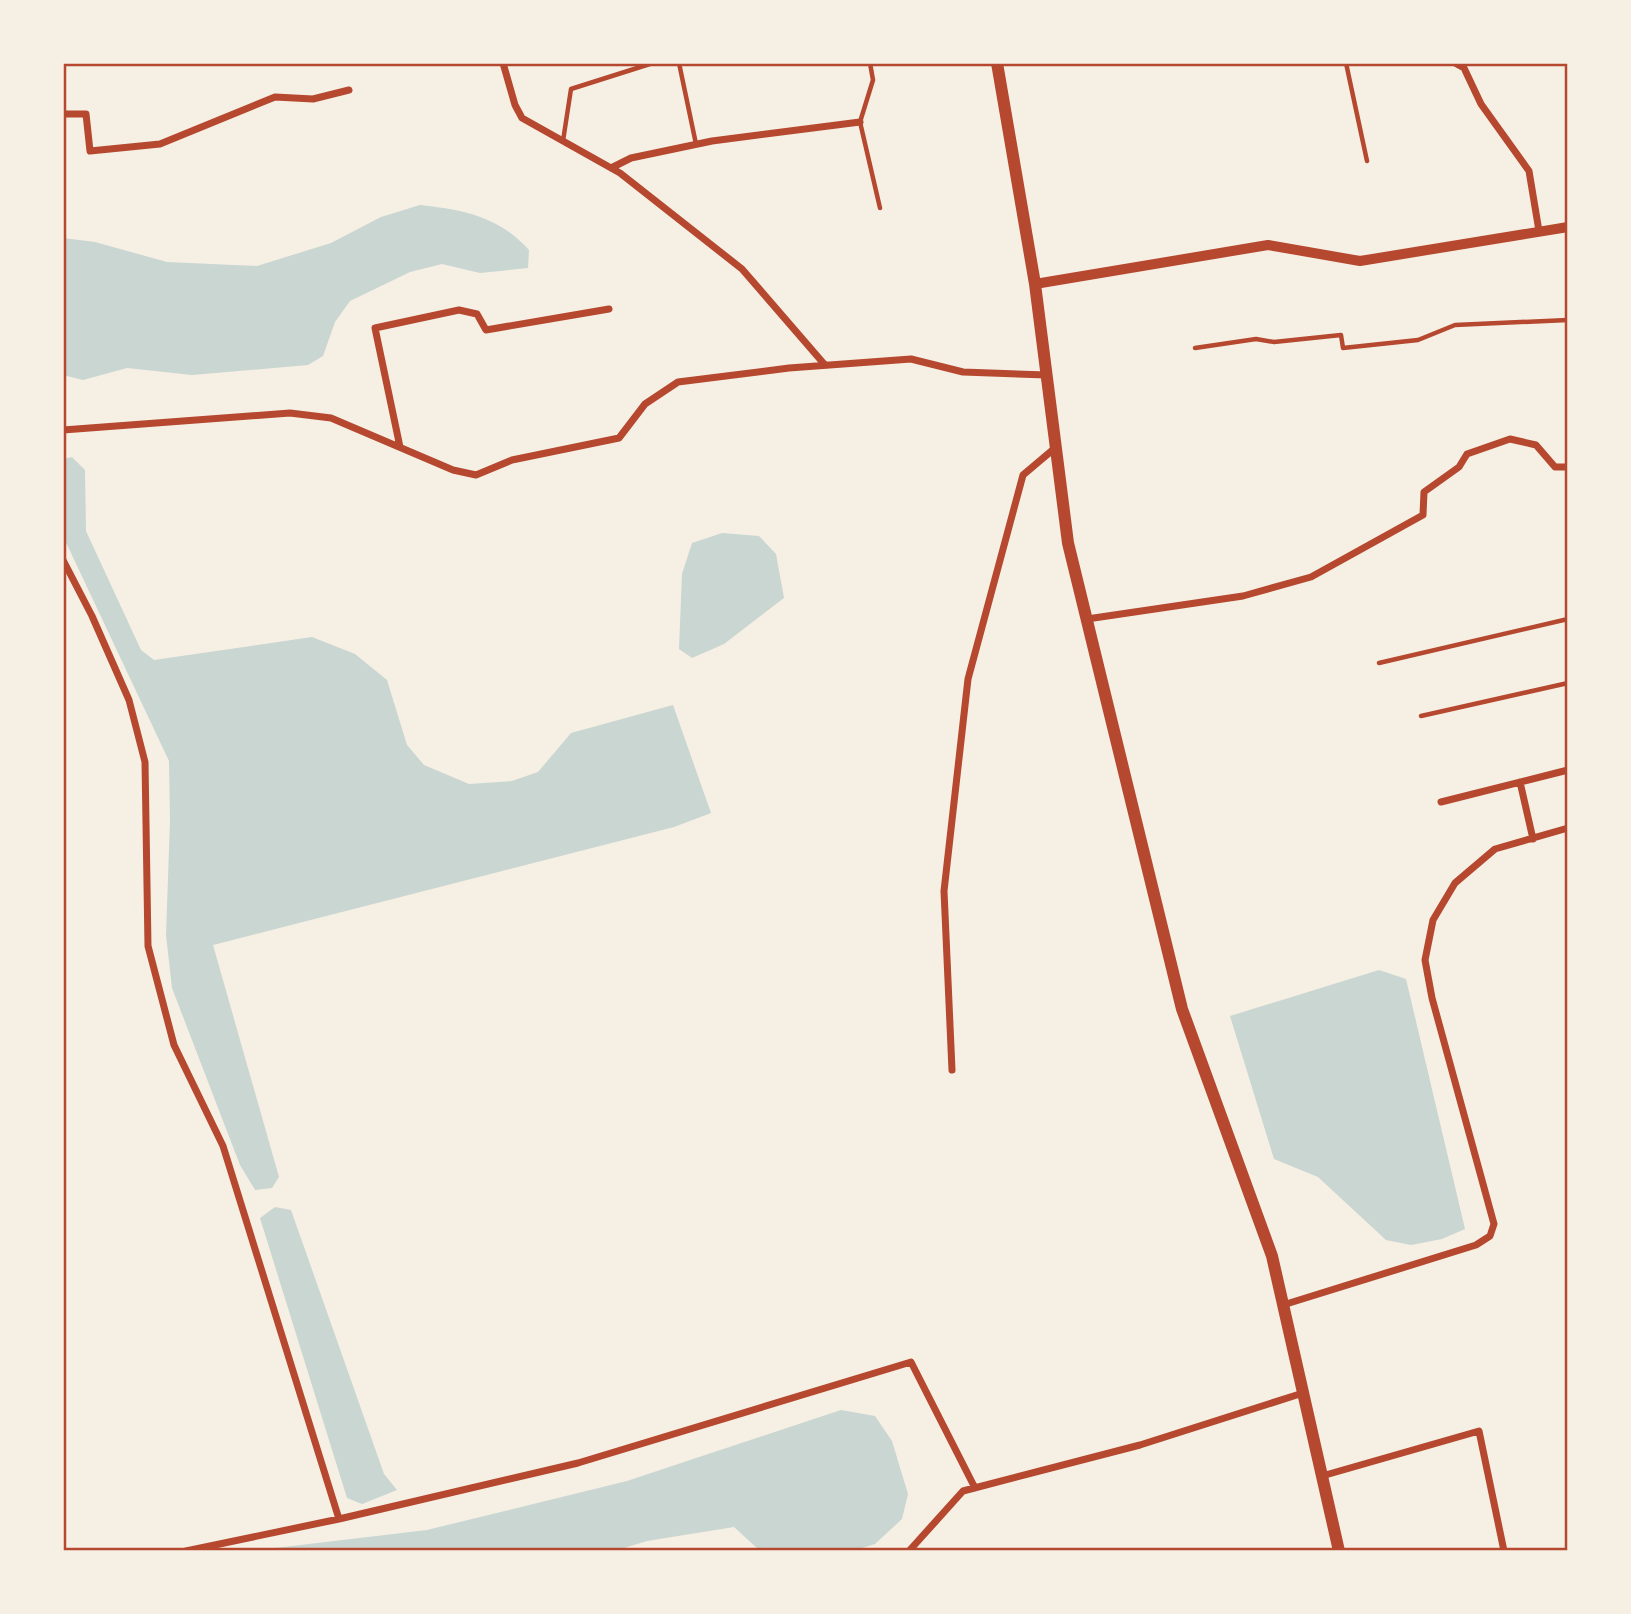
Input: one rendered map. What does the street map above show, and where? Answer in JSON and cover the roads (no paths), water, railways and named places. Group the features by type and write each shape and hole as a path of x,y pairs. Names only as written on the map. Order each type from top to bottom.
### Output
{"main road":[{"path":"997,63 1035,284 1068,543 1182,1009 1272,1256 1339,1551"}],"street":[{"path":"503,63 514,105 522,118 611,168 741,269 825,365"},
{"path":"1455,63 1464,68 1481,104 1529,170 1539,231"},
{"path":"63,114 86,114 90,151 160,144 275,97 313,99 349,90"},
{"path":"611,168 631,158 696,145 860,122"},
{"path":"1035,284 1268,244 1360,261 1568,227"},
{"path":"400,447 374,328 459,310 477,314 486,330 609,309"},
{"path":"63,430 289,413 331,418 453,470 476,475 512,460 619,438 645,404 678,382 789,368 911,359 963,372 1047,375"},
{"path":"1087,619 1242,596 1311,576 1423,515 1424,492 1459,467 1466,454 1510,439 1536,444 1555,467 1568,467"},
{"path":"952,1070 944,891 968,679 1023,475 1056,447"},
{"path":"63,560 129,700 145,762 148,946 174,1045 223,1146 339,1519"},
{"path":"1441,802 1568,770"},
{"path":"1520,782 1533,839"},
{"path":"1283,1305 1476,1245 1490,1236 1494,1224 1432,998 1425,960 1433,920 1455,883 1495,849 1568,828"},
{"path":"186,1551 339,1519 578,1463 911,1362 975,1488"},
{"path":"909,1551 963,1491 1140,1445 1303,1393"},
{"path":"1322,1476 1479,1431 1504,1551"}],"lane":[{"path":"564,141 571,89 653,63"},
{"path":"679,63 696,145"},
{"path":"870,63 873,80 860,122 880,208"},
{"path":"1346,63 1367,161"},
{"path":"1195,348 1256,339 1275,342 1341,335 1343,348 1418,340 1455,325 1568,320"},
{"path":"1379,663 1568,619"},
{"path":"1421,716 1568,683"}]}
